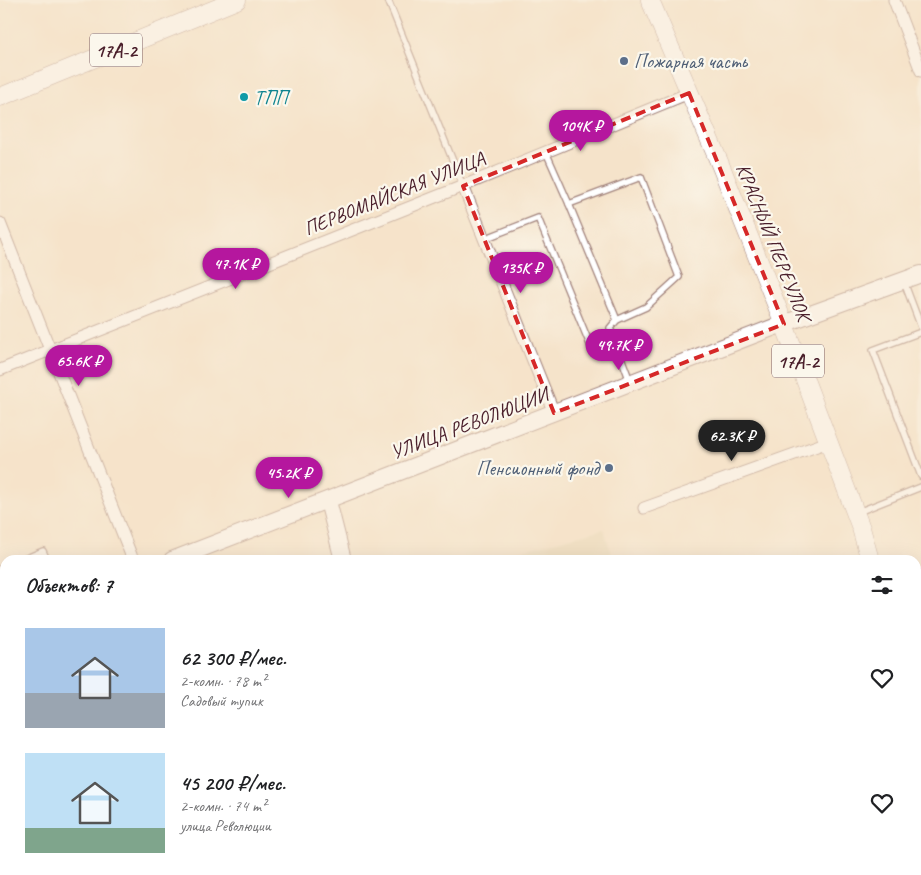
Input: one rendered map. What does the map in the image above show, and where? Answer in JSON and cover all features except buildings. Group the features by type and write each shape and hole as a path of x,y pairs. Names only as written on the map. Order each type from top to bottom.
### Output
{"main road":[{"name":"17А-2","path":"0,97 237,0"},
{"name":"КРАСНЫЙ ПЕРЕУЛОК","path":"650,0 720,164 784,324 855,512 868,555"}],"street":[{"path":"894,0 918,54 921,71"},
{"name":"ПЕРВОМАЙСКАЯ УЛИЦА","path":"0,370 689,94"},
{"path":"463,186 554,413"},
{"path":"0,223 131,555"},
{"name":"УЛИЦА РЕВОЛЮЦИИ","path":"185,555 784,324 921,274"},
{"path":"644,508 828,442"},
{"path":"328,501 343,555"}],"lane":[{"path":"388,0 463,186"},
{"path":"546,152 617,320"},
{"path":"569,204 641,177 679,277 646,307 617,320 610,328 631,383"},
{"path":"484,239 538,218 590,347 616,346"},
{"path":"903,280 921,327"},
{"path":"921,332 873,350 921,476"},
{"path":"855,512 921,487"},
{"path":"34,555 43,551 45,555"}],"highlighted area":[{"path":"689,93 784,324 554,413 463,186"}],"shaded area":[{"path":"604,529 612,555 503,555"}],"place":[{"name":"Пожарная часть","path":"624,61"},
{"name":"ТПП","path":"244,97"},
{"name":"Пенсионный фонд","path":"609,468"}]}
